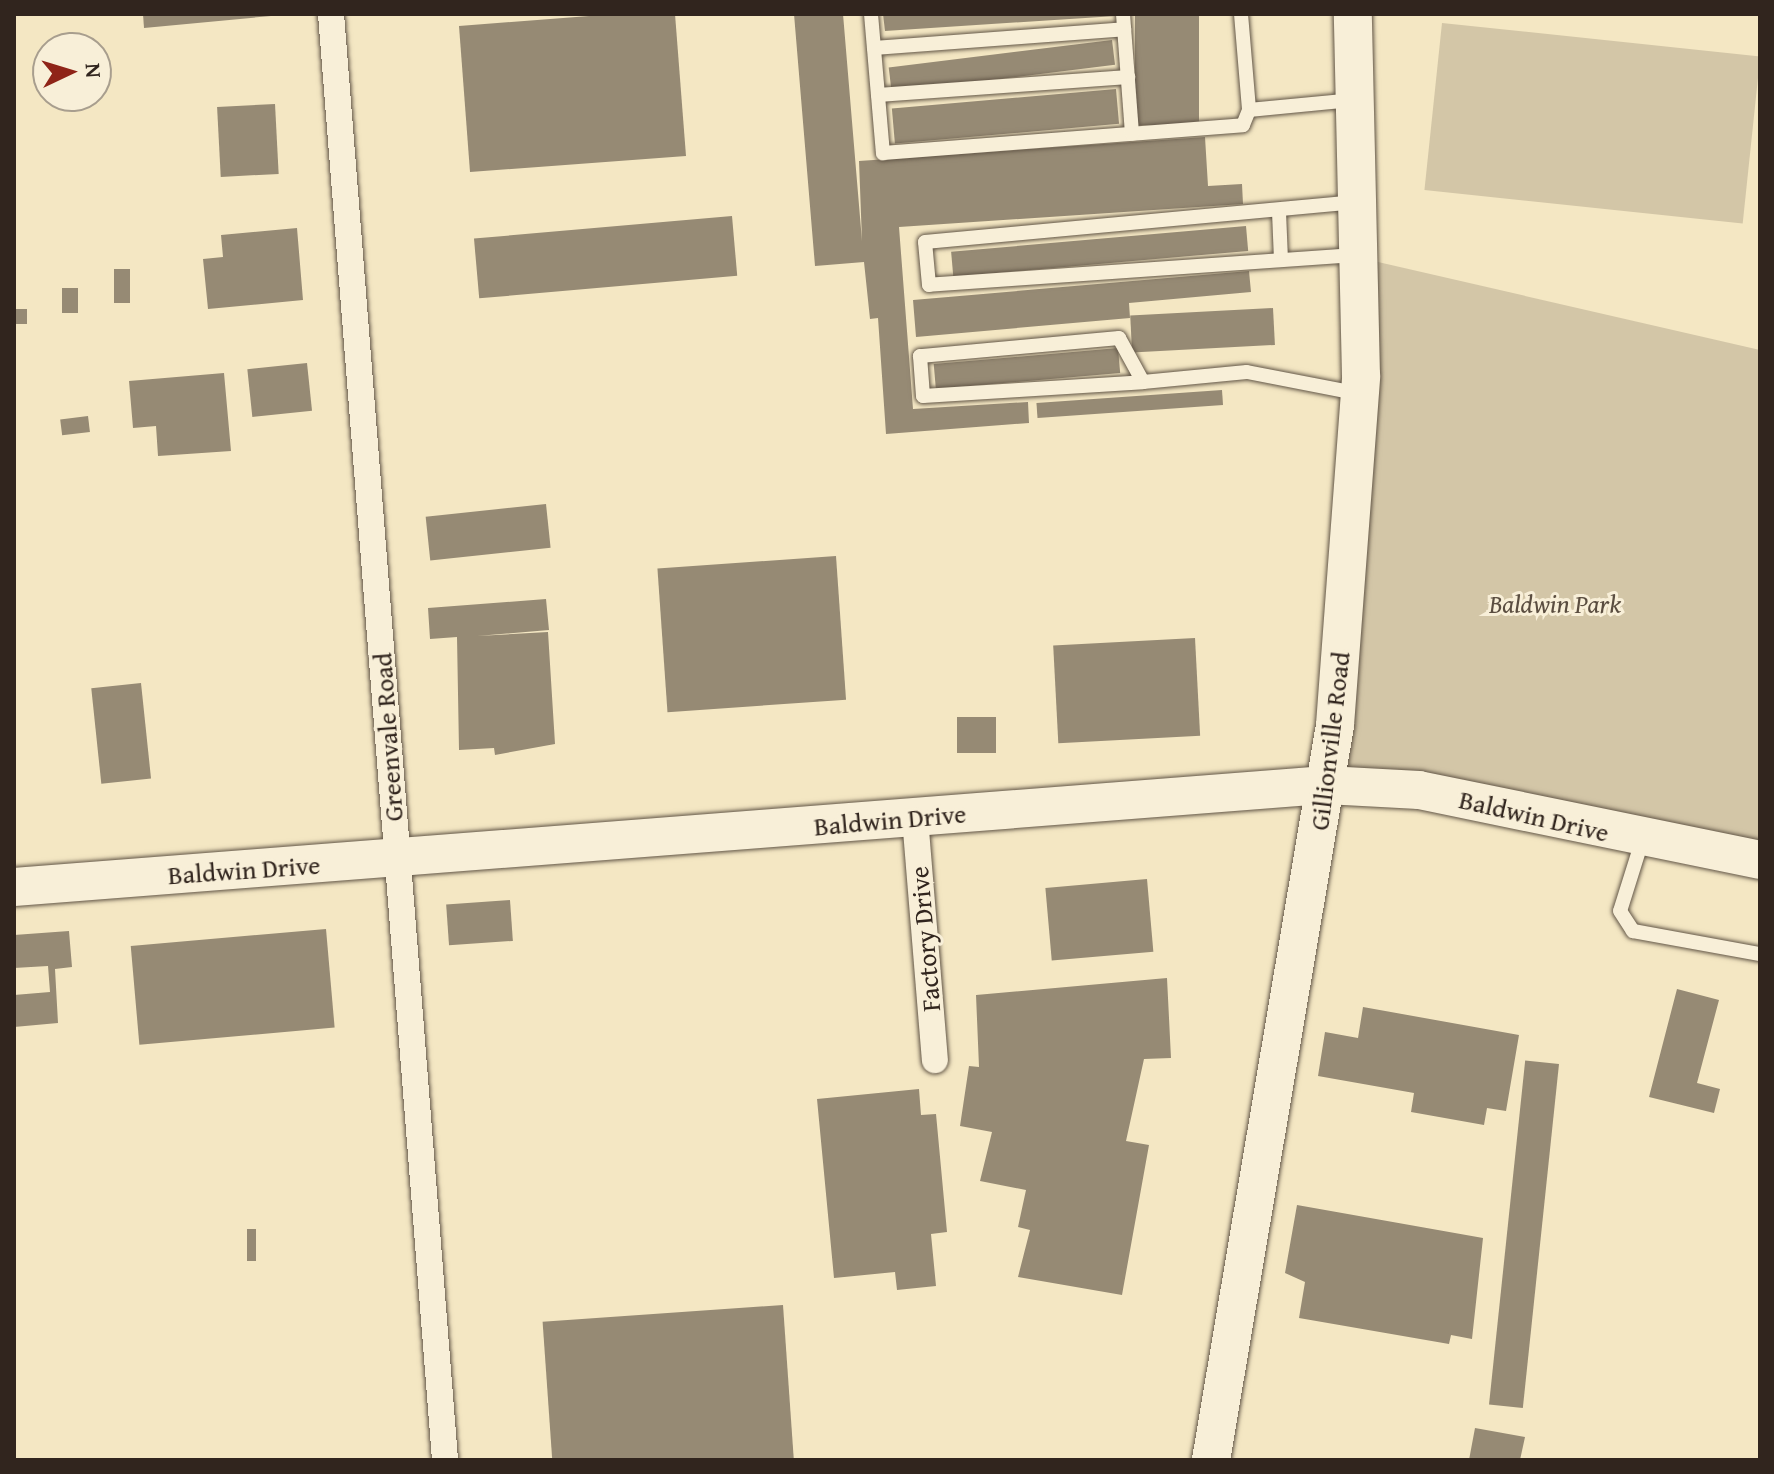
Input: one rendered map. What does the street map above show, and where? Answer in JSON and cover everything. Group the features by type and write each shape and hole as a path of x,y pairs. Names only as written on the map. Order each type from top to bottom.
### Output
{"street":[{"name":"Greenvale Road","path":"331,14 445,1460"},
{"name":"Gillionville Road","path":"1211,1460 1326,785 1360,395 1361,255 1353,14"},
{"name":"Baldwin Drive","path":"14,887 1326,785 1419,790 1642,841 1760,860"},
{"name":"Factory Drive","path":"915,818 935,1060"}],"lane":[{"path":"871,14 883,153 1243,125 1249,110 1241,14"},
{"path":"874,48 1124,21 1132,134"},
{"path":"878,95 1128,77"},
{"path":"1249,110 1356,100"},
{"path":"1360,201 1279,212 925,242 929,285 1361,255"},
{"path":"1279,212 1281,260"},
{"path":"1143,382 1119,338 920,356 923,396 1143,382 1247,372 1360,395"},
{"path":"1642,841 1620,911 1633,931 1760,954"}],"green space":[{"path":"1442,23 1760,56 1743,224 1424,190"},
{"name":"Baldwin Park","path":"1365,259 1760,350 1760,857 1329,783"}],"building":[{"path":"143,14 271,14 271,16 144,28"},
{"path":"615,14 675,14 686,156 470,172 459,26"},
{"path":"794,14 843,14 862,241 859,161 1205,137 1208,186 1242,184 1243,204 899,227 913,409 1028,402 1029,423 886,434 878,318 870,319 864,262 815,266"},
{"path":"883,14 1116,14 1116,16 885,31"},
{"path":"1135,14 1199,14 1199,125 1135,125"},
{"path":"1112,40 1115,65 892,92 889,67"},
{"path":"1116,89 1119,124 895,143 892,109"},
{"path":"275,104 279,174 221,177 217,107"},
{"path":"732,216 737,276 479,298 474,239"},
{"path":"1246,226 1248,251 953,277 951,252"},
{"path":"297,228 303,300 208,309 203,259 223,257 221,235"},
{"path":"114,269 130,269 130,303 114,303"},
{"path":"1249,271 1251,292 1129,303 1130,318 916,337 913,300"},
{"path":"62,288 78,288 78,313 62,313"},
{"path":"1273,308 1275,345 1132,352 1130,315"},
{"path":"14,309 27,309 27,324 14,324"},
{"path":"1118,348 1120,373 936,389 934,364"},
{"path":"307,363 312,411 252,417 247,369"},
{"path":"224,373 231,451 158,456 156,426 133,428 129,381"},
{"path":"1222,390 1223,405 1037,418 1036,403"},
{"path":"88,416 90,432 62,435 60,419"},
{"path":"546,504 551,548 430,560 426,517"},
{"path":"836,556 846,700 667,712 657,568"},
{"path":"546,599 549,630 477,636 548,632 555,744 495,755 494,748 459,750 457,637 430,639 428,608"},
{"path":"1195,638 1200,736 1058,743 1053,645"},
{"path":"141,683 151,778 101,784 91,688"},
{"path":"957,717 996,717 996,753 957,753"},
{"path":"1147,879 1153,952 1052,961 1045,888"},
{"path":"510,900 513,941 449,945 446,904"},
{"path":"326,929 335,1028 139,1045 131,946"},
{"path":"69,931 72,967 55,969 58,1023 14,1027 14,995 50,992 48,966 14,968 14,935"},
{"path":"1167,978 1171,1058 1144,1059 1126,1141 1149,1145 1122,1295 1018,1277 1030,1230 1018,1227 1026,1190 980,1181 992,1132 960,1126 969,1066 979,1067 976,995"},
{"path":"1677,989 1719,1000 1697,1083 1720,1089 1714,1113 1649,1097"},
{"path":"1363,1007 1519,1035 1506,1111 1487,1108 1484,1125 1411,1112 1414,1093 1318,1076 1325,1032 1358,1038"},
{"path":"1525,1060 1559,1064 1523,1408 1489,1405"},
{"path":"919,1089 921,1115 936,1114 947,1232 931,1234 936,1286 897,1290 895,1272 834,1278 817,1099"},
{"path":"1297,1205 1483,1238 1472,1339 1451,1335 1449,1344 1299,1318 1305,1282 1285,1273"},
{"path":"247,1229 256,1229 256,1261 247,1261"},
{"path":"783,1305 794,1460 552,1460 543,1322"},
{"path":"1475,1428 1525,1437 1520,1460 1469,1460"}]}
